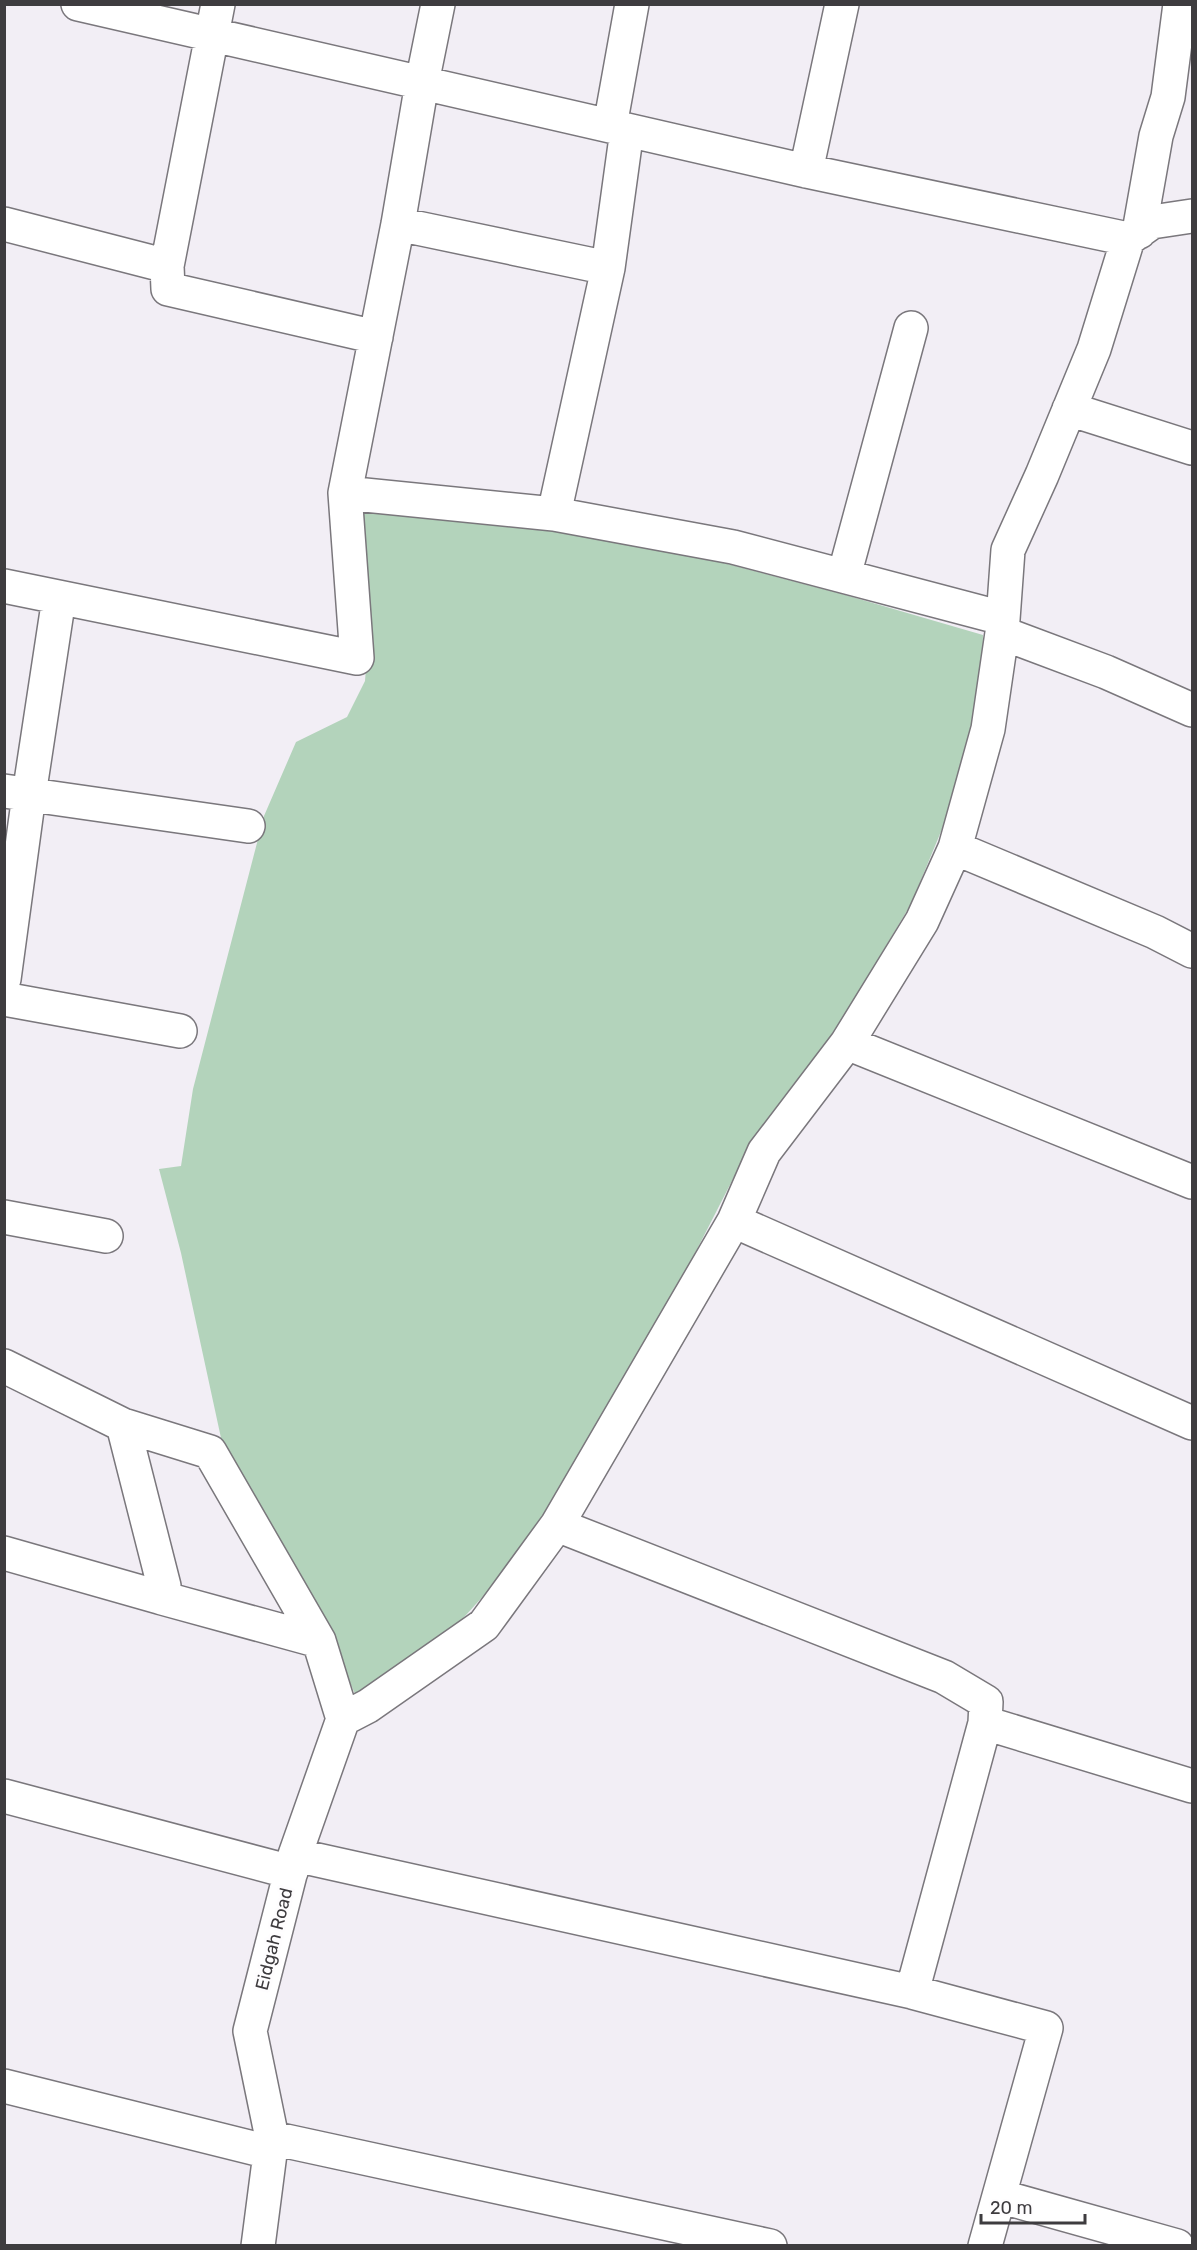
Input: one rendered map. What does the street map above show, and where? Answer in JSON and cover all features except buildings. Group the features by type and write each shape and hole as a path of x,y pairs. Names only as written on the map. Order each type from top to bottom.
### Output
{"street":[{"path":"78,4 215,20 422,83 806,171 1133,235 1152,222 1192,216"},
{"path":"4,586 357,658 345,493 398,224 438,4"},
{"path":"554,514 608,268 619,128 633,4"},
{"path":"806,171 842,4"},
{"path":"4,1366 123,1425 210,1452 319,1641 343,1719 368,1706 484,1625 556,1525 734,1221 764,1152 847,1042 922,921 955,848 988,729 1002,626 1008,550 1094,349 1133,235 1156,136 1168,97 1180,4"},
{"path":"215,20 167,266 168,289 376,337"},
{"path":"4,224 167,266"},
{"path":"398,224 608,268"},
{"path":"844,576 911,327"},
{"path":"1069,409 1192,448"},
{"path":"345,493 554,514 733,547 844,576 1002,626 1192,710"},
{"path":"4,979 17,793 59,598"},
{"path":"17,793 248,826"},
{"path":"955,848 1155,932 1192,951"},
{"path":"4,999 180,1031"},
{"path":"847,1042 1192,1182"},
{"path":"4,1217 106,1236"},
{"path":"734,1221 1192,1423"},
{"path":"123,1425 165,1586 162,1598"},
{"path":"556,1525 944,1677 986,1702 986,1723 912,1992"},
{"path":"4,1553 319,1641"},
{"name":"Eidgah Road","path":"258,2246 270,2145 250,2031 293,1864 343,1719"},
{"path":"986,1723 1192,1786"},
{"path":"4,1796 293,1864 912,1992 1046,2028 986,2246"},
{"path":"4,2086 270,2145 770,2246"},
{"path":"999,2196 1177,2246"}],"green space":[{"path":"380,512 632,539 842,594 983,635 982,699 959,788 911,904 849,1008 783,1108 737,1171 645,1351 540,1526 486,1593 446,1637 355,1694 325,1625 221,1438 181,1253 159,1169 181,1166 193,1089 264,816 296,742 347,717 365,681 369,629 358,514"}]}
